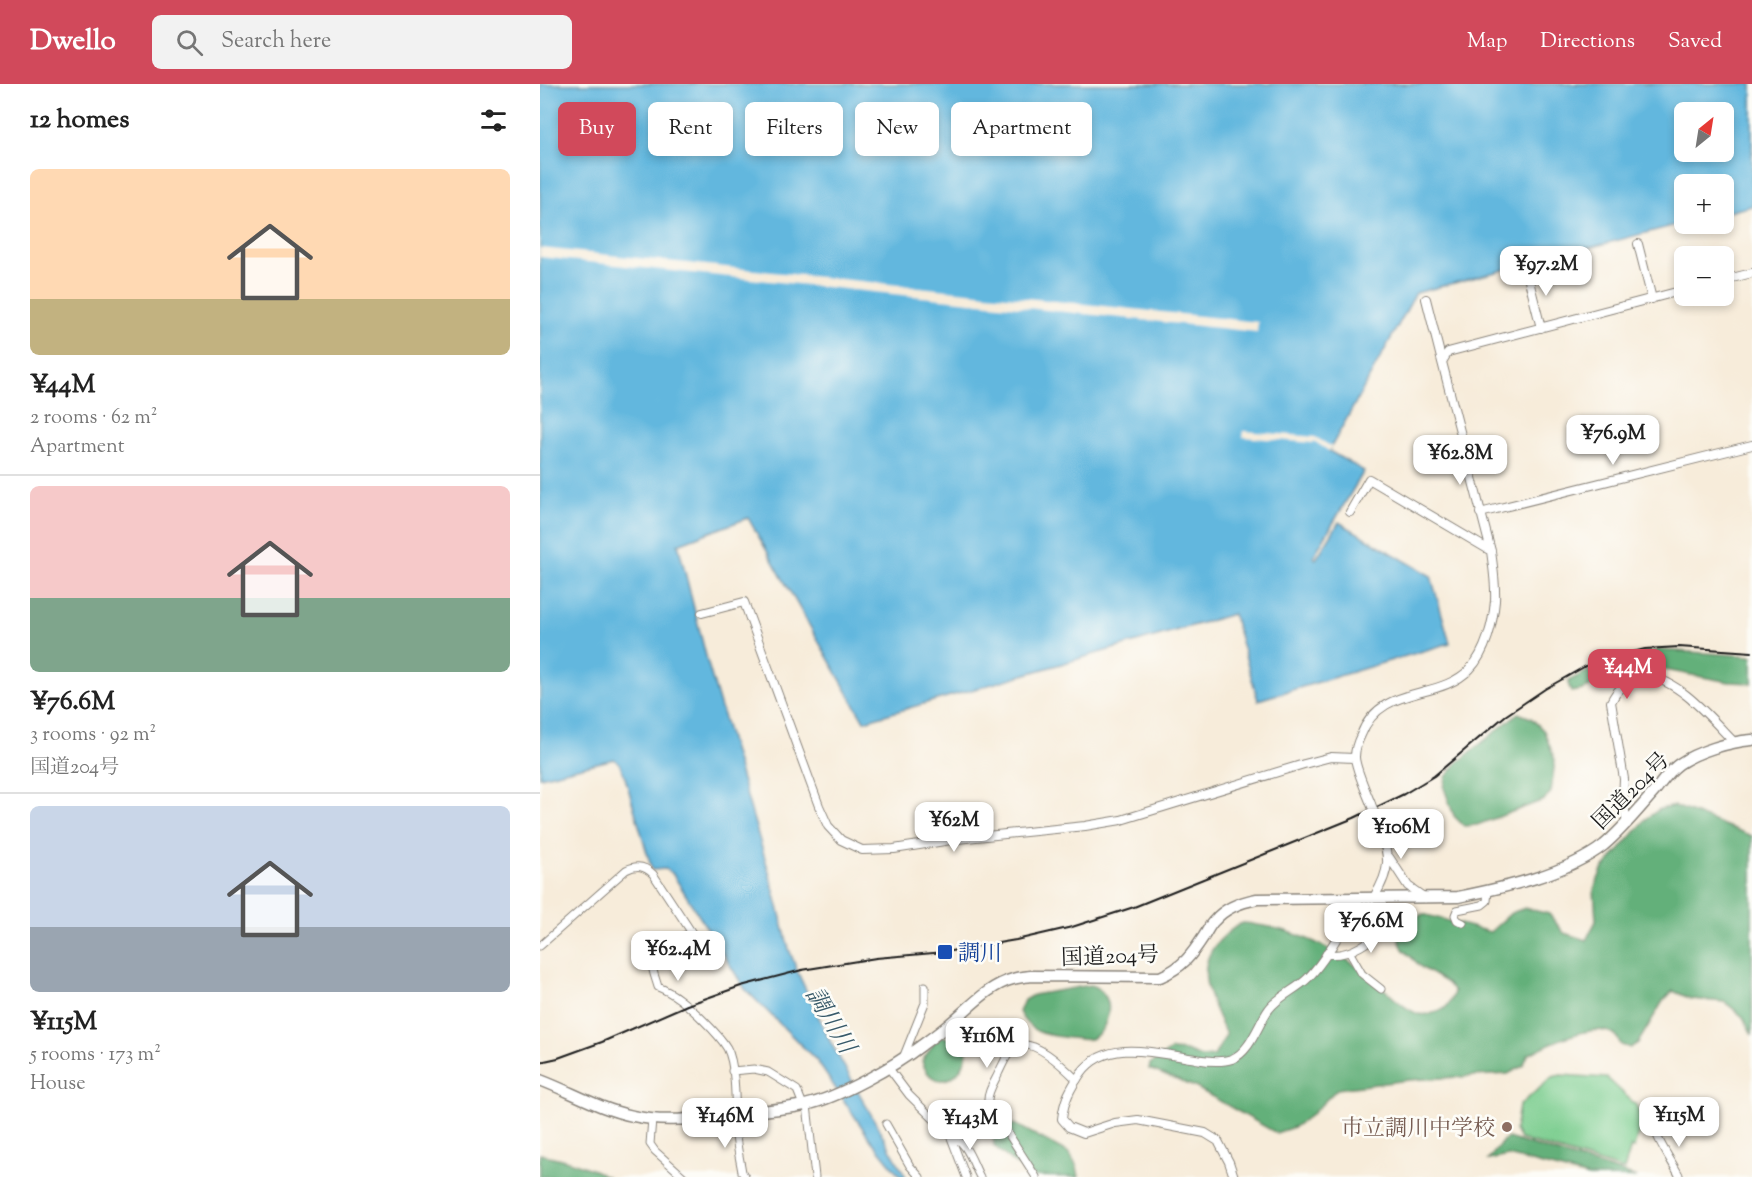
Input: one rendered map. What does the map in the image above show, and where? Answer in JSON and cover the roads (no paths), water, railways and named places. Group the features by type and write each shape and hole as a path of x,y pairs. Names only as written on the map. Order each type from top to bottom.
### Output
{"highway":[{"name":"国道204号","path":"540,1080 589,1103 635,1117 652,1119 681,1120 805,1105 833,1095 903,1058 952,1022 982,995 1012,979 1031,976 1160,977 1176,970 1189,958 1214,921 1225,911 1241,902 1257,899 1458,897 1488,891 1573,864 1602,846 1627,824 1678,765 1706,751 1734,742 1752,740"}],"street":[{"path":"1638,244 1652,299"},
{"path":"1527,273 1540,328"},
{"path":"1734,278 1752,273"},
{"path":"1442,362 1448,352 1674,293"},
{"path":"1425,898 1408,886 1388,857 1354,758 1365,724 1386,703 1455,680 1469,669 1479,657 1490,628 1495,601 1491,551 1426,299"},
{"path":"1480,513 1752,445"},
{"path":"1350,512 1369,479 1491,551"},
{"path":"702,613 744,602 828,826 841,840 862,850 894,849 957,839 1085,826 1121,820 1331,757 1354,758"},
{"path":"1627,824 1623,799 1624,779 1611,702 1616,691 1631,681 1647,676 1666,681 1682,691 1734,742"},
{"path":"1374,897 1386,874 1388,857"},
{"path":"540,946 626,870 633,866 641,866 648,870 692,933 662,945 654,951 651,959 658,987 676,996 727,1047 735,1086 738,1147 745,1177"},
{"path":"1463,922 1457,920 1455,915 1457,910 1482,905 1487,901 1488,891"},
{"path":"1234,1177 1218,1141 1205,1133 1138,1120 1115,1123 1084,1133 1069,1127 1062,1119 1064,1102 1087,1066 1113,1052 1138,1050 1215,1062 1233,1059 1246,1048 1269,1009 1305,981 1326,954 1360,898"},
{"path":"1326,954 1350,952 1365,944 1404,914"},
{"path":"1350,952 1362,974 1380,989"},
{"path":"903,1058 925,1003 925,986"},
{"path":"1036,1177 988,1102 989,1094 1007,1056 1013,1048 1020,1045 1028,1045 1046,1053 1077,1080"},
{"path":"888,1067 909,1095 950,1135 963,1142 980,1177"},
{"path":"732,1071 754,1069 768,1072 797,1090 805,1105 815,1177"},
{"path":"1652,1117 1656,1133 1679,1177"},
{"path":"652,1119 650,1144 684,1177"},
{"path":"886,1124 910,1166 920,1177"},
{"path":"950,1135 966,1177"}],"water":[{"path":"540,84 1752,84 1752,206 1734,210 1734,174 1674,174 1674,226 1416,293 1329,451 1364,471 1313,557 1316,559 1339,522 1431,576 1450,643 1258,700 1233,614 864,721 748,518 678,544 708,664 769,872 789,949 830,1041 906,1177 901,1177 870,1139 817,1061 745,989 672,873 665,869 652,870 624,774 619,763 614,759 540,777"}],"railway":[{"path":"540,1062 602,1042 687,1005 741,986 802,970 876,958 945,952 1016,940 1072,927 1134,907 1354,818 1404,794 1434,776 1505,716 1545,689 1591,663 1645,649 1679,647 1752,652"}],"place":[{"name":"調川","path":"945,952"},
{"name":"市立調川中学校","path":"1507,1127"}],"water label":[{"name":"調川川","path":"831,1020"}]}
